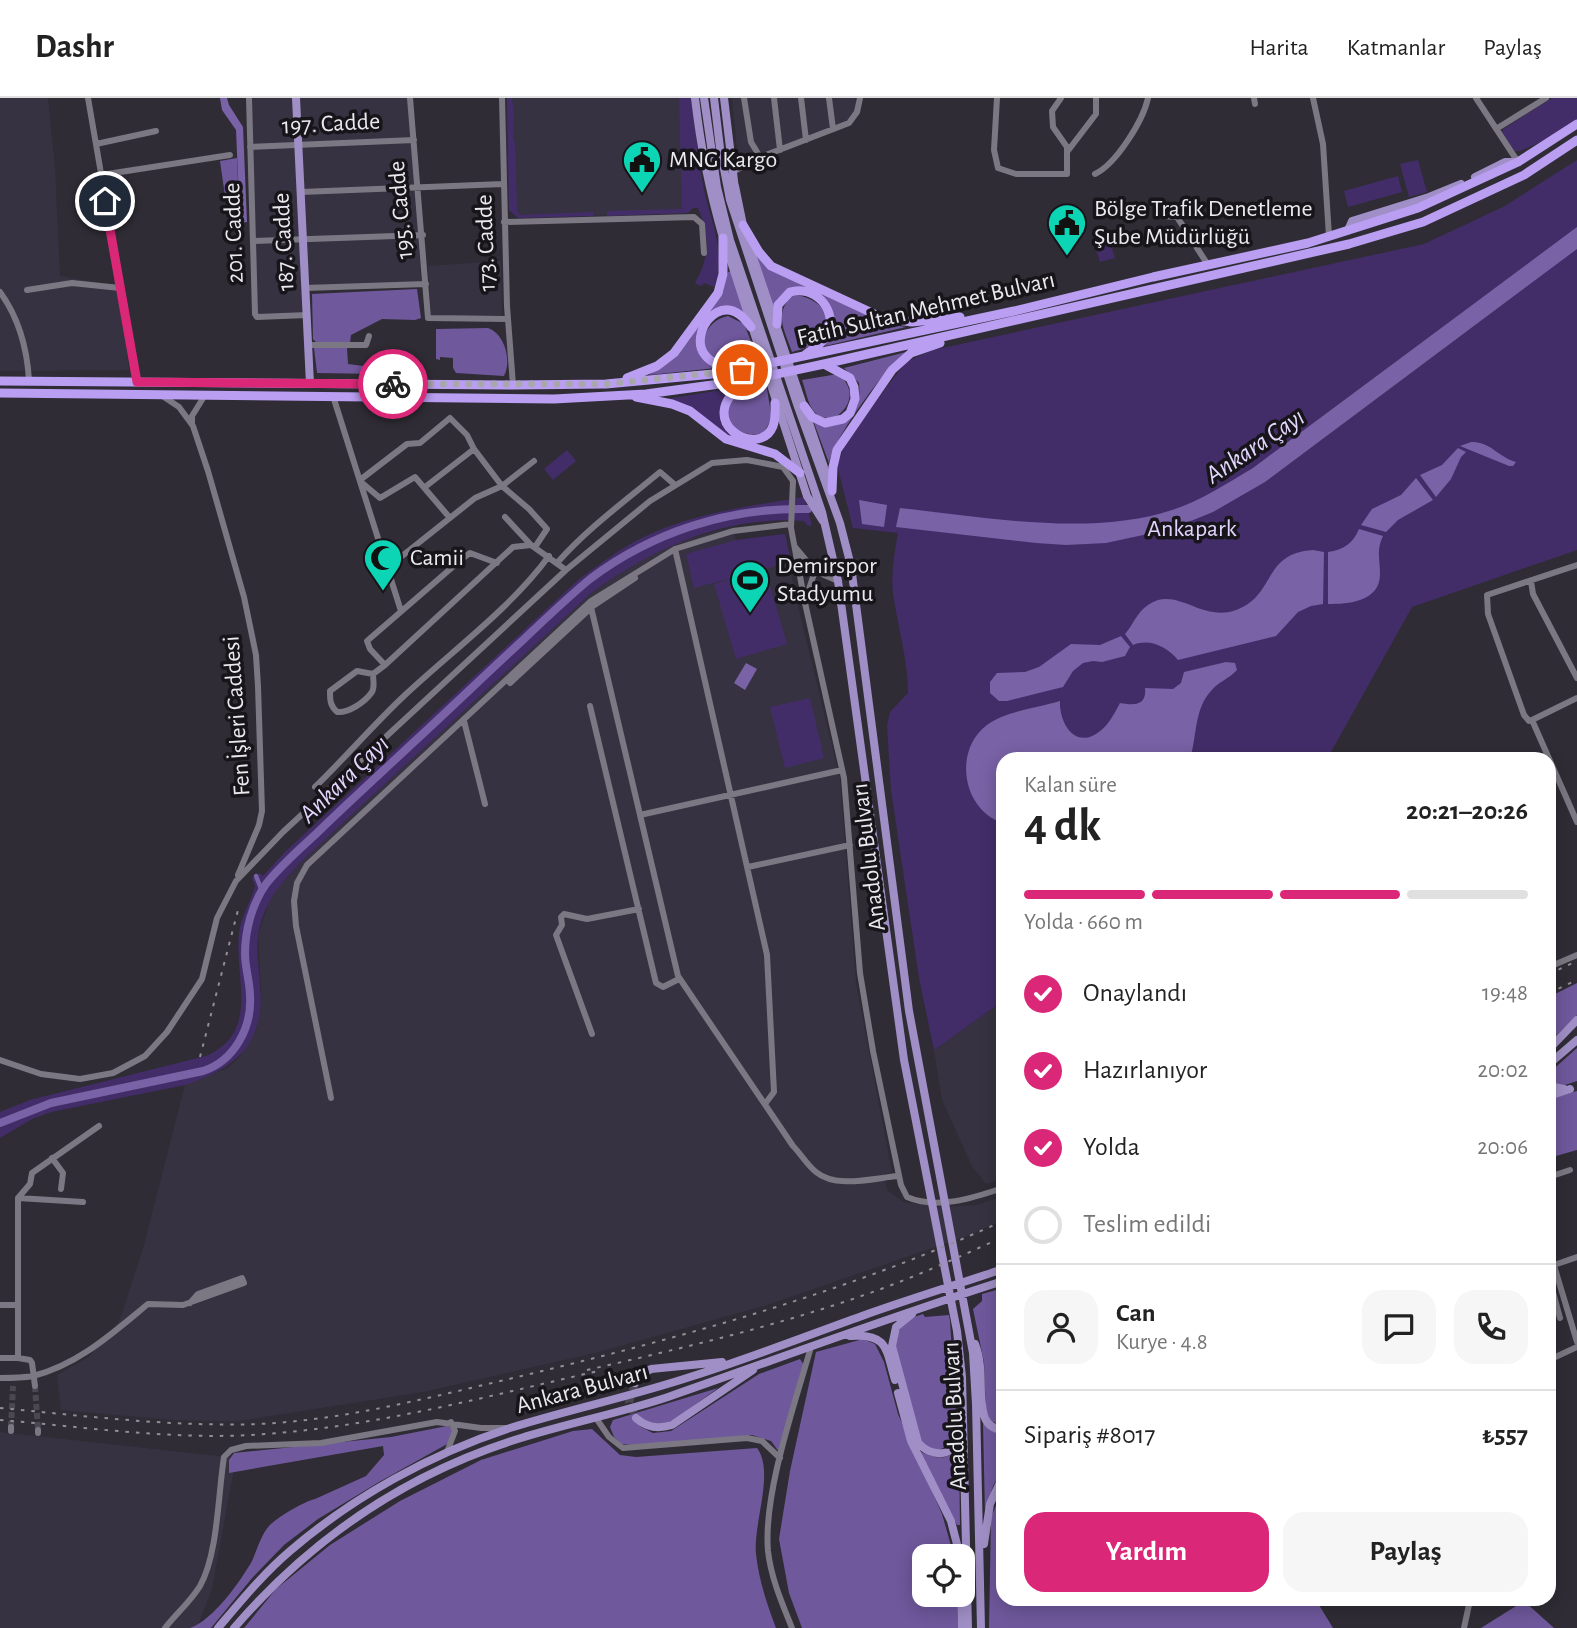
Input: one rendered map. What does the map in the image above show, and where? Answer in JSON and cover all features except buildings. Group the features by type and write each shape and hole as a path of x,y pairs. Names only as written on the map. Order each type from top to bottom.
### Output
{"highway":[{"name":"Fatih Sultan Mehmet Bulvarı","path":"0,393 554,399 693,389 749,380 824,364 1014,311 1329,236 1418,208 1518,162 1577,124"},
{"name":"Fatih Sultan Mehmet Bulvarı","path":"0,381 513,385 606,384 689,377 803,356 974,330 1349,244 1423,222 1524,175 1577,140"},
{"path":"742,229 771,266 883,318 918,322 1014,311"},
{"path":"606,384 647,371 674,354 720,287 727,239"},
{"path":"777,324 778,305 790,292 807,291 822,300 830,316 829,330 823,341 803,356"},
{"path":"751,327 739,313 718,312 704,324 699,337 707,358 718,364 726,367 760,366"},
{"path":"830,491 837,450 892,370 911,353 974,330"},
{"path":"804,406 812,417 825,424 843,419 853,407 854,387 850,378 824,364"},
{"path":"749,380 729,396 724,405 725,419 731,430 746,439 762,438 774,424 775,403"},
{"path":"631,395 690,411 726,439 775,454 800,473"}],"main road":[{"name":"187. Cadde","path":"296,98 310,384"},
{"path":"695,98 701,152 751,327 800,473 812,495"},
{"path":"704,98 716,202 727,239"},
{"path":"715,98 726,186 777,324 830,491"},
{"path":"724,98 742,229"},
{"path":"735,186 737,213 830,491"},
{"path":"731,203 737,213"},
{"name":"Anadolu Bulvarı","path":"727,239 812,495 827,526 838,581 904,1060 957,1331 962,1377 968,1628"},
{"name":"Anadolu Bulvarı","path":"830,491 851,566 858,603 909,1011 970,1331 976,1404 981,1628"},
{"path":"1556,1042 1577,1020"},
{"path":"1556,1044 1577,1027"},
{"path":"1556,1059 1577,1042"},
{"path":"1556,1089 1574,1088"},
{"path":"1556,1094 1574,1088"},
{"name":"Ankara Bulvarı","path":"218,1628 251,1588 289,1552 332,1518 383,1485 447,1452 510,1428 654,1389 996,1271"},
{"name":"Ankara Bulvarı","path":"234,1628 298,1561 340,1527 395,1493 453,1464 509,1442 665,1398 923,1307 996,1284"},
{"path":"923,1307 899,1323 894,1331 892,1346 918,1442 933,1453 948,1452 960,1438 954,1356 957,1331"},
{"path":"970,1331 979,1355 984,1416 989,1425 996,1428"},
{"path":"836,1338 874,1336 884,1346 911,1441 951,1521 957,1544"},
{"path":"635,1383 639,1376 651,1369 703,1365 769,1350"},
{"path":"636,1418 647,1426 673,1425 764,1363"},
{"path":"980,1574 984,1561 987,1516 996,1487"},
{"path":"961,1607 962,1628"}],"street":[{"path":"88,98 137,382"},
{"name":"201. Cadde","path":"249,98 255,316 307,315"},
{"name":"195. Cadde","path":"410,98 428,318 508,319"},
{"name":"173. Cadde","path":"502,98 504,222 513,385"},
{"path":"744,98 751,142 760,157"},
{"path":"774,98 780,150"},
{"path":"801,98 806,140"},
{"path":"830,98 833,129"},
{"path":"733,172 760,157 853,120 860,98"},
{"path":"997,98 994,150 998,168 1016,174 1067,174 1067,147 1053,127 1052,111 1061,98"},
{"path":"1067,152 1096,114 1096,98"},
{"path":"1095,174 1102,170 1127,142 1149,98"},
{"path":"1313,98 1324,144 1329,236"},
{"path":"1476,98 1518,162"},
{"path":"1496,129 1546,98"},
{"path":"96,144 156,131"},
{"name":"197. Cadde","path":"250,147 414,139"},
{"path":"101,175 230,155"},
{"path":"300,192 503,184"},
{"path":"1161,216 1177,217 1208,265"},
{"path":"504,222 694,217 702,224 704,253"},
{"path":"254,241 422,235"},
{"path":"27,290 72,283 120,288"},
{"path":"305,288 426,284"},
{"path":"0,292 13,309 21,332 29,380"},
{"path":"308,345 366,345 369,336"},
{"path":"160,394 180,407 192,426"},
{"path":"192,426 192,416 205,395"},
{"path":"333,396 401,611"},
{"path":"360,481 407,444 420,443 450,418 467,435 474,449 502,486 547,529 533,546 513,547 386,665 373,674 357,671 346,677 331,691 330,702 333,708 337,712 345,713 352,709 372,692 373,674"},
{"name":"Fen İşleri Caddesi","path":"192,426 244,597 256,655 262,811 236,881"},
{"path":"425,487 474,449"},
{"path":"0,1060 41,1074 80,1079 113,1073 145,1056 167,1032 202,979 217,918 236,881 283,832 566,570 650,501 712,463 747,460 783,467 793,481 791,524 805,603 842,770 860,973 898,1176 907,1197 925,1202 975,1198 996,1190"},
{"path":"387,568 475,498 502,486 534,461"},
{"path":"557,564 605,514 660,472 674,484"},
{"path":"360,481 380,498 411,477 418,479 450,518"},
{"path":"505,517 533,546 566,570"},
{"path":"331,1098 296,926 294,901 297,883 307,865 590,605 676,550 733,534 791,524"},
{"path":"795,546 815,571 838,581"},
{"path":"676,550 767,955 774,1093 765,1104"},
{"path":"386,665 370,649 367,641 470,553 497,563"},
{"path":"314,787 347,757 403,697 505,604 549,556"},
{"path":"800,574 815,571 832,556"},
{"path":"1577,565 1487,595 1492,627 1524,715 1529,721 1577,698"},
{"path":"805,603 815,571"},
{"path":"1531,581 1534,594 1577,678"},
{"path":"590,605 679,979 793,1146 816,1172 826,1178 846,1181 898,1176"},
{"path":"590,706 656,983 663,987 679,979"},
{"path":"1532,720 1546,752"},
{"path":"465,722 485,804"},
{"path":"640,815 842,770"},
{"path":"1556,774 1577,822"},
{"path":"748,867 850,845"},
{"path":"592,1034 556,935 562,925 561,917 564,914 587,919 639,909"},
{"path":"1556,964 1577,955"},
{"path":"18,1358 18,1198 30,1184 32,1173 99,1126"},
{"path":"52,1158 63,1173 61,1189"},
{"path":"1556,1175 1570,1170"},
{"path":"18,1198 83,1202"},
{"path":"1556,1264 1577,1256"},
{"path":"1556,1275 1577,1345 1556,1356"},
{"path":"0,1378 35,1376 80,1356 100,1344 148,1304 171,1306 190,1303 244,1283 242,1278 198,1294 190,1303"},
{"path":"1556,1303 1560,1318"},
{"path":"0,1305 18,1305"},
{"path":"792,1628 778,1593 768,1550 770,1514 780,1458 811,1346"},
{"path":"0,1359 30,1360 36,1385"},
{"path":"13,1378 13,1387"},
{"path":"596,1418 609,1437 623,1448 747,1438 762,1441 780,1458"},
{"path":"165,1628 198,1588 204,1576 216,1520 224,1457 231,1450 246,1446 321,1443 437,1422 481,1428 510,1428"},
{"path":"447,1452 454,1440 455,1431 451,1422"},
{"path":"1464,1628 1469,1606"}],"shaded area":[{"path":"0,98 48,98 55,169 60,276 115,286 123,319 129,370 0,371"},
{"path":"220,98 227,98 243,127 247,222 240,223 236,130 222,110"},
{"path":"252,98 411,98 421,282 310,291 310,311 256,315"},
{"path":"507,98 683,98 690,209 688,213 518,218 509,210"},
{"path":"732,98 855,98 857,112 853,120 742,164 738,159"},
{"path":"237,158 240,230 230,231 220,161"},
{"path":"1577,227 1577,249 1265,482 1213,512 1171,529 1106,543 1066,545 896,527 900,508 1001,520 1072,524 1140,518 1193,502 1253,468"},
{"path":"753,249 768,266 805,287 888,324 906,327 825,346 832,330 823,298 794,288 774,310"},
{"path":"501,261 502,315 431,318 428,266"},
{"path":"731,271 745,314 732,308 703,322 706,359 716,368 649,375 677,355 690,339 723,291 728,272"},
{"path":"417,289 421,318 382,319 351,335 350,343 317,343 313,339 312,294"},
{"path":"792,295 815,302 825,313 827,320 822,336 816,342 792,352 782,316 783,309"},
{"path":"728,316 744,324 757,356 721,361 710,356 704,343 708,330 719,319"},
{"path":"488,328 503,342 507,356 504,376 456,373 453,358 436,359 436,329"},
{"path":"316,347 347,348 348,364 379,368 379,374 317,373"},
{"path":"906,352 862,404 840,437 829,463 814,423 835,425 850,418 855,412 859,383 844,368"},
{"path":"838,374 848,385 848,403 834,418 819,416 811,407 802,380"},
{"path":"766,383 772,419 763,433 753,434 737,430 728,418 728,403 741,390"},
{"path":"1471,442 1484,444 1516,462 1509,466 1460,446"},
{"path":"1458,448 1466,452 1451,479 1436,497 1420,475 1442,465"},
{"path":"1416,478 1433,500 1398,520 1386,532 1361,525 1372,509 1401,495"},
{"path":"859,500 887,505 884,527 862,524"},
{"path":"733,527 737,544 783,537 840,779 856,983 892,1172 884,1174 887,1190 903,1202 938,1207 977,1205 996,1198 996,1223 970,1235 767,1305 599,1352 423,1392 238,1421 173,1420 61,1410 57,1375 89,1357 120,1320 144,1245 185,1085 226,1069 238,1059 256,1030 261,990 258,935 269,901 277,887 591,593 636,562 678,542"},
{"path":"1359,529 1383,536 1379,550 1379,583 1369,596 1362,600 1328,604 1328,552 1347,545"},
{"path":"1313,550 1324,552 1323,604 1298,612 1276,636 1178,660 1169,651 1152,643 1133,645 1125,634 1144,608 1159,600 1179,601 1212,612 1236,610 1249,604 1258,595 1285,559"},
{"path":"1121,636 1130,647 1125,656 1102,662 1083,663 1073,671 1063,687 1007,701 999,701 990,693 990,682 997,673 1025,672 1039,667 1071,644 1100,645"},
{"path":"1226,662 1235,663 1237,670 1206,698 1199,715 1192,752 996,752 996,820 978,806 971,793 966,764 969,749 976,736 987,725 1012,713 1060,701 1062,717 1069,730 1081,738 1088,737 1104,728 1120,703 1141,702 1145,688 1173,689 1181,683 1184,672"},
{"path":"746,663 757,669 745,690 734,683"},
{"path":"1577,983 1577,1015 1556,1035 1556,994"},
{"path":"996,1006 996,1181 986,1184 972,1166 942,1100 934,1050"},
{"path":"1577,1048 1577,1081 1556,1086 1556,1067"},
{"path":"1577,1091 1577,1150 1556,1156 1556,1097"},
{"path":"996,1290 996,1423 991,1421 986,1412 984,1362 973,1309 982,1301 982,1294"},
{"path":"923,1314 925,1317 949,1315 950,1321 957,1431 945,1447 936,1450 931,1449 921,1439 895,1346 898,1329 911,1318"},
{"path":"863,1339 875,1344 884,1362 898,1414 942,1514 951,1544 912,1544 912,1607 957,1607 958,1628 802,1628 789,1593 779,1539 790,1471 816,1352"},
{"path":"800,1359 804,1365 779,1452 771,1441 752,1435 643,1446 622,1444 614,1437 610,1427 613,1420 718,1388 674,1420 664,1424 635,1421 653,1433 671,1431 759,1374"},
{"path":"983,1423 996,1431 996,1481 985,1514"},
{"path":"447,1426 452,1428 453,1432 449,1443 318,1519 284,1545 253,1577 211,1628 190,1628 217,1609 233,1589 252,1561 269,1526 305,1503 366,1476 384,1455 383,1446 229,1473 229,1460 234,1453 391,1437"},
{"path":"592,1429 620,1455 636,1457 757,1448 762,1458 764,1484 756,1554 759,1574 776,1628 244,1628 276,1589 330,1545 400,1501 481,1460 573,1431"},
{"path":"0,1432 236,1458 212,1589 197,1628 0,1628"},
{"path":"919,1451 938,1457 959,1452 960,1525 957,1525"},
{"path":"996,1505 996,1606 1320,1606 1333,1628 989,1628 991,1518"},
{"path":"1516,1606 1530,1606 1554,1628 1481,1628"}],"green space":[{"path":"507,98 512,98 514,110 517,211 520,215 593,212 593,216 518,218 509,210"},
{"path":"679,98 691,98 703,185 718,249 718,274 714,287 695,283 707,246 705,228 698,208 693,208 688,213 607,216 607,211 682,209"},
{"path":"1552,98 1577,98 1577,120 1554,136 1515,151 1502,132 1503,129"},
{"path":"1418,160 1427,192 1409,197 1400,164"},
{"name":"Ankapark","path":"1577,160 1577,550 1412,607 1331,752 996,752 996,1006 934,1050 919,978 891,790 887,725 890,712 908,693 892,583 898,533 853,528 837,465 848,438 906,362 933,350 1424,244 1505,206"},
{"path":"1398,176 1402,192 1348,207 1344,191"},
{"path":"1108,236 1115,258 1100,262 1093,240"},
{"path":"727,389 722,415 735,440 694,411 667,399"},
{"path":"567,450 576,461 553,480 544,469"},
{"path":"804,497 812,525 808,526 804,521 775,521 718,529 691,538 639,562 591,593 306,857 279,887 264,912 258,938 258,1024 244,1051 232,1061 219,1071 185,1085 51,1112 32,1119 0,1138 0,1112 30,1100 206,1056 223,1046 234,1033 239,1018 239,933 255,886 252,878 259,873 263,876 284,853 578,580 632,543 673,525 716,513"},
{"path":"785,534 791,561 765,569 787,644 736,659 714,584 758,571 694,588 686,554 736,540"},
{"path":"810,698 824,758 785,768 770,707"}],"waterway":[{"name":"Ankara Çayı","path":"0,1123 51,1103 203,1071 224,1060 239,1042 248,1020 250,996 245,945 253,909 266,884 298,850 564,601 614,562 666,536 721,518 750,512 808,509"},
{"path":"256,876 262,891"}],"tunnel":[{"path":"635,1383 629,1402 636,1418"},
{"path":"11,1427 13,1386"},
{"path":"35,1386 38,1430"}],"railway":[{"path":"200,1057 238,910"},
{"path":"1556,971 1577,961"},
{"path":"1556,990 1577,980"},
{"path":"0,1408 129,1420 226,1425 291,1422 354,1413 572,1364 760,1312 883,1270 996,1224"},
{"path":"587,1370 730,1336 835,1305 904,1280 996,1240"},
{"path":"0,1420 199,1436 265,1434 391,1417 598,1371"}],"way so far":[{"path":"393,384 606,384 742,370"}],"place":[{"name":"MNG Kargo","path":"642,194"},
{"name":"Bölge Trafik Denetleme Şube Müdürlüğü","path":"1067,257"},
{"name":"Camii","path":"383,592"},
{"name":"Demirspor Stadyumu","path":"750,614"}],"route":[{"path":"105,201 137,382 393,384"}]}
